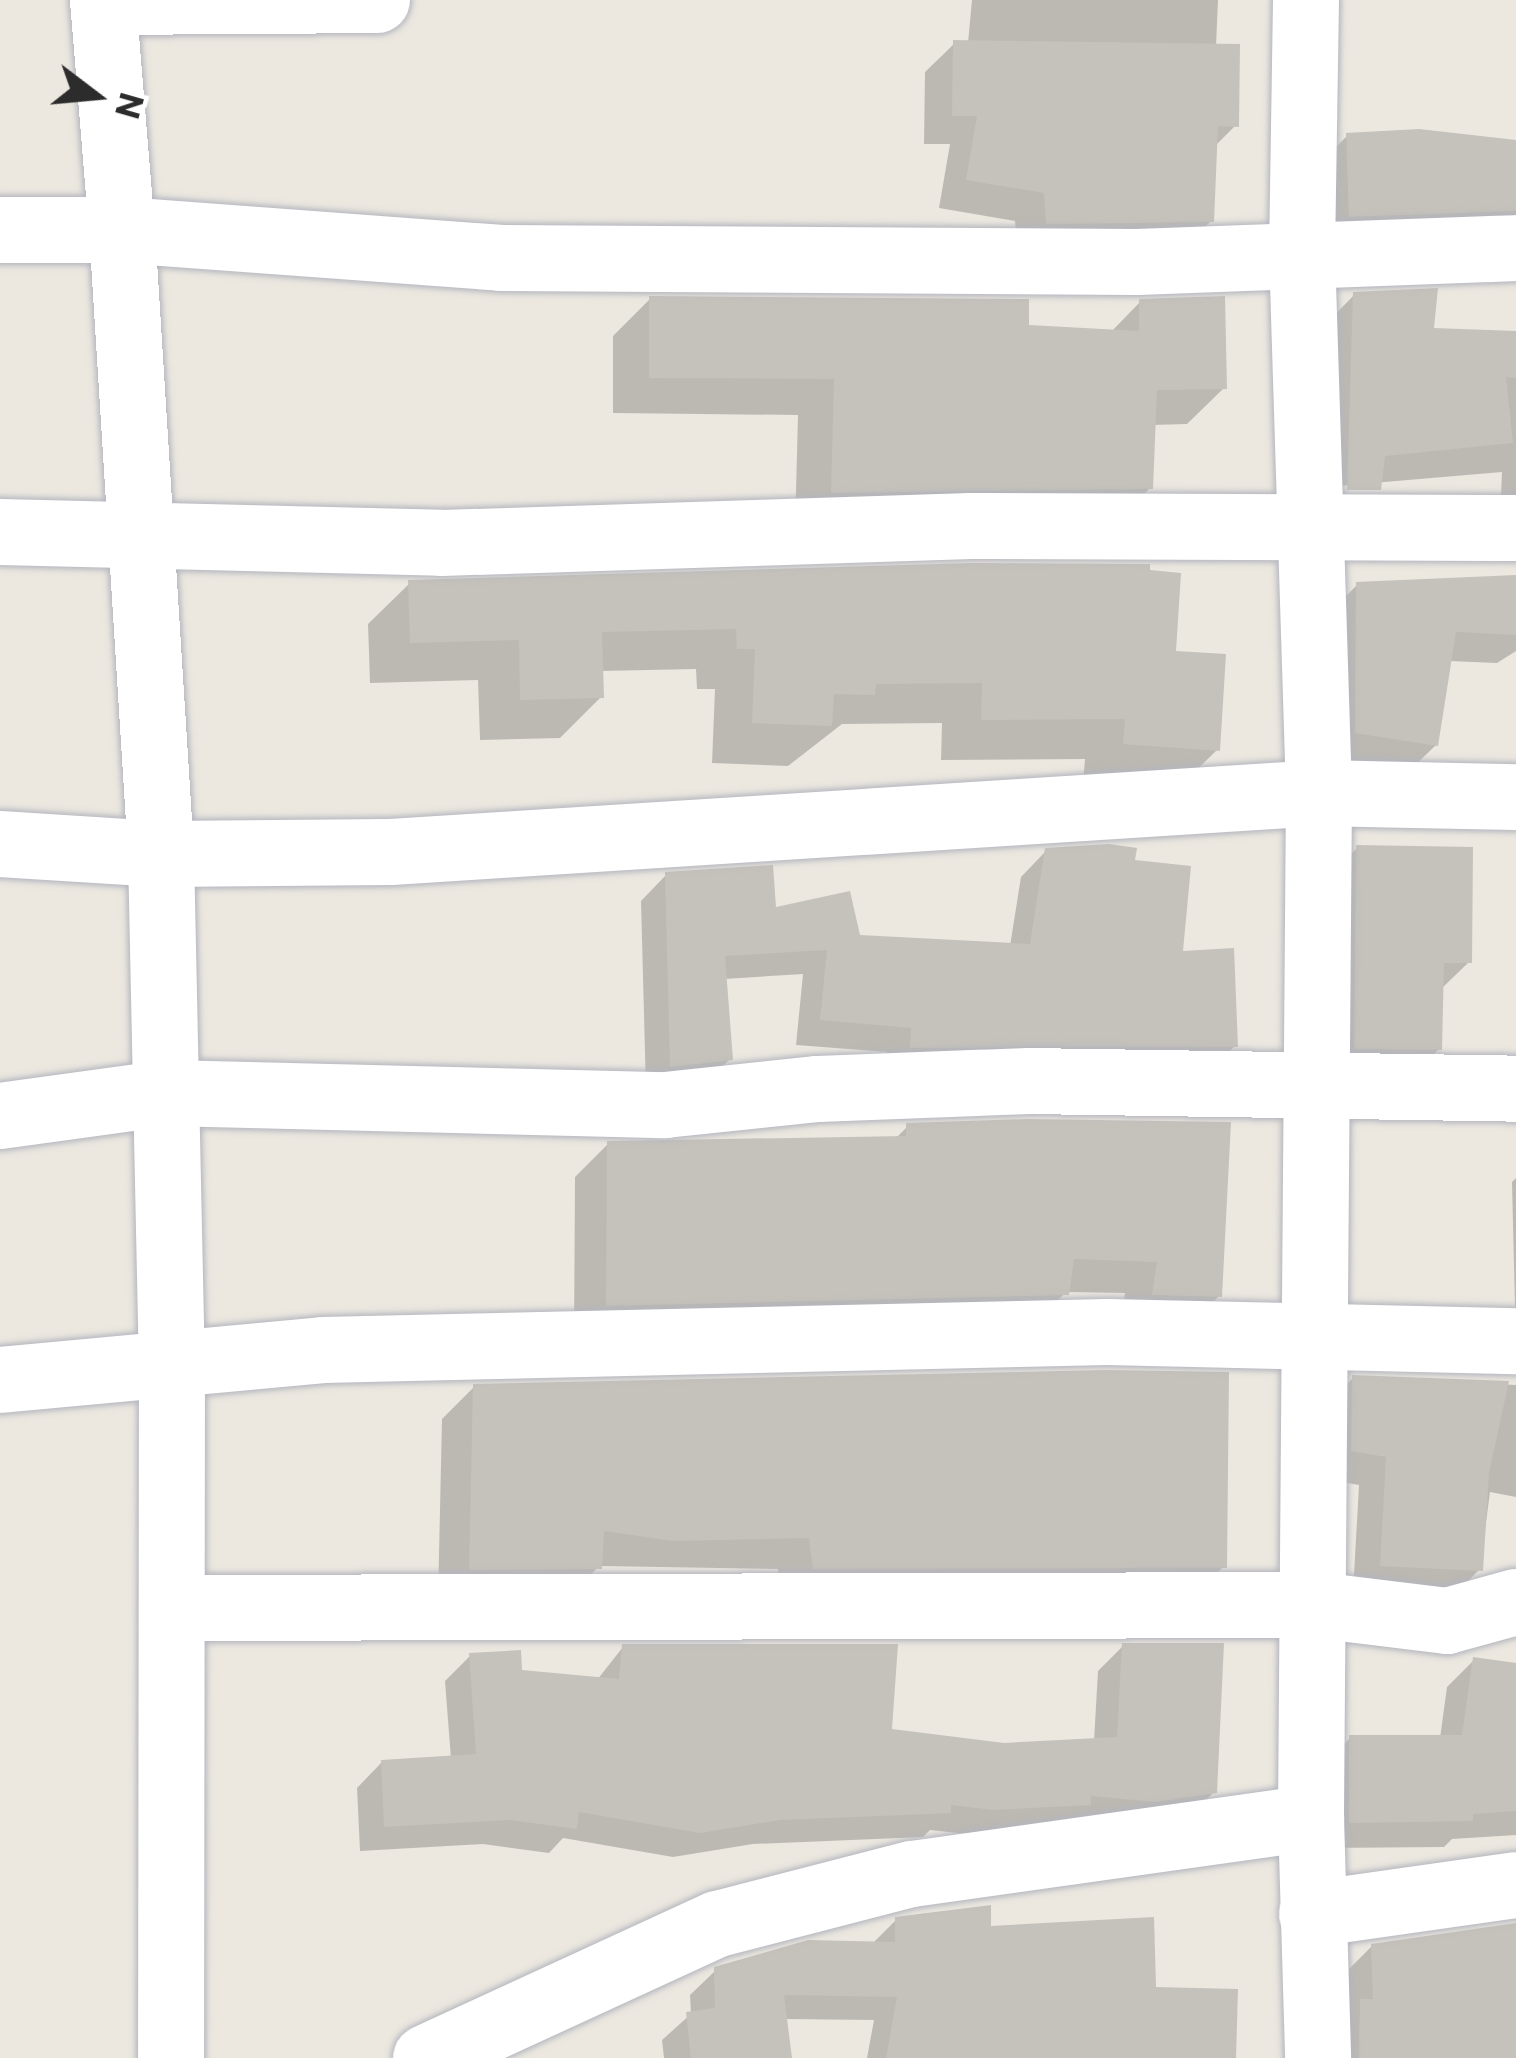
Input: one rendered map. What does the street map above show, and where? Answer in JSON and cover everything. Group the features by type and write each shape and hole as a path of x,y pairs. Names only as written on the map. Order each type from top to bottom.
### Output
{"street":[{"path":"171,2058 174,1608 161,854 103,1 377,0"},
{"path":"1306,0 1302,252 1316,532 1319,793 1311,1818 1318,2058"},
{"path":"0,230 122,230 502,258 1137,262 1302,252 1516,248"},
{"path":"0,532 139,540 442,543 971,526 1316,532 1516,528"},
{"path":"0,844 161,854 392,852 1319,793 1516,797"},
{"path":"0,1115 166,1093 665,1105 818,1089 1029,1081 1516,1089"},
{"path":"0,1380 172,1369 323,1350 1107,1332 1516,1341"},
{"path":"174,1608 1316,1605 1448,1622 1516,1602"},
{"path":"460,2055 718,1924 912,1874 1311,1818"},
{"path":"1312,1914 1516,1885"}],"building":[{"path":"953,40 1240,44 1239,127 1218,126 1214,222 1046,224 1044,193 966,180 977,116 952,116"},
{"path":"1419,129 1516,140 1516,211 1349,217 1346,133"},
{"path":"1438,288 1434,328 1516,331 1516,378 1506,377 1513,443 1385,456 1381,490 1347,490 1353,292"},
{"path":"649,296 1029,299 1029,325 1139,331 1139,299 1225,296 1227,389 1157,390 1153,489 831,493 834,379 649,378"},
{"path":"972,563 1150,564 1150,570 1181,573 1176,651 1226,654 1220,751 1123,744 1125,719 981,720 982,683 876,684 875,695 834,694 832,726 752,723 755,649 737,649 736,629 602,632 604,698 520,700 519,640 410,643 408,580"},
{"path":"1516,575 1516,635 1456,632 1438,746 1355,733 1356,582"},
{"path":"1109,844 1137,848 1135,860 1191,866 1183,951 1234,948 1238,1047 910,1048 911,1028 820,1020 827,950 725,956 733,1060 670,1067 665,872 773,865 776,907 850,891 860,935 1030,944 1045,848"},
{"path":"1356,845 1473,847 1472,963 1444,963 1442,1050 1354,1049"},
{"path":"1029,1119 1231,1122 1222,1297 1152,1295 1157,1262 1074,1259 1069,1295 606,1306 607,1141 906,1136 906,1123"},
{"path":"1107,1370 1229,1372 1227,1568 813,1569 809,1538 673,1541 604,1531 602,1569 469,1570 473,1384"},
{"path":"1352,1375 1509,1381 1489,1473 1483,1571 1380,1566 1386,1457 1351,1451"},
{"path":"1122,1643 1224,1643 1217,1793 1156,1802 1091,1796 1091,1805 994,1810 951,1805 951,1813 780,1820 700,1833 579,1812 577,1829 510,1820 384,1827 381,1760 476,1754 469,1653 521,1650 522,1670 619,1679 622,1644 898,1644 892,1729 1004,1743 1117,1737"},
{"path":"1473,1657 1516,1663 1516,1811 1473,1814 1473,1821 1349,1823 1349,1735 1462,1735"},
{"path":"991,1905 991,1926 1154,1917 1156,1987 1238,1989 1236,2058 886,2058 897,1997 784,1995 792,2058 691,2058 686,2012 715,2008 714,1967 808,1940 895,1942 895,1917"},
{"path":"1516,1923 1516,2058 1359,2058 1360,1999 1373,1999 1371,1944"}]}
